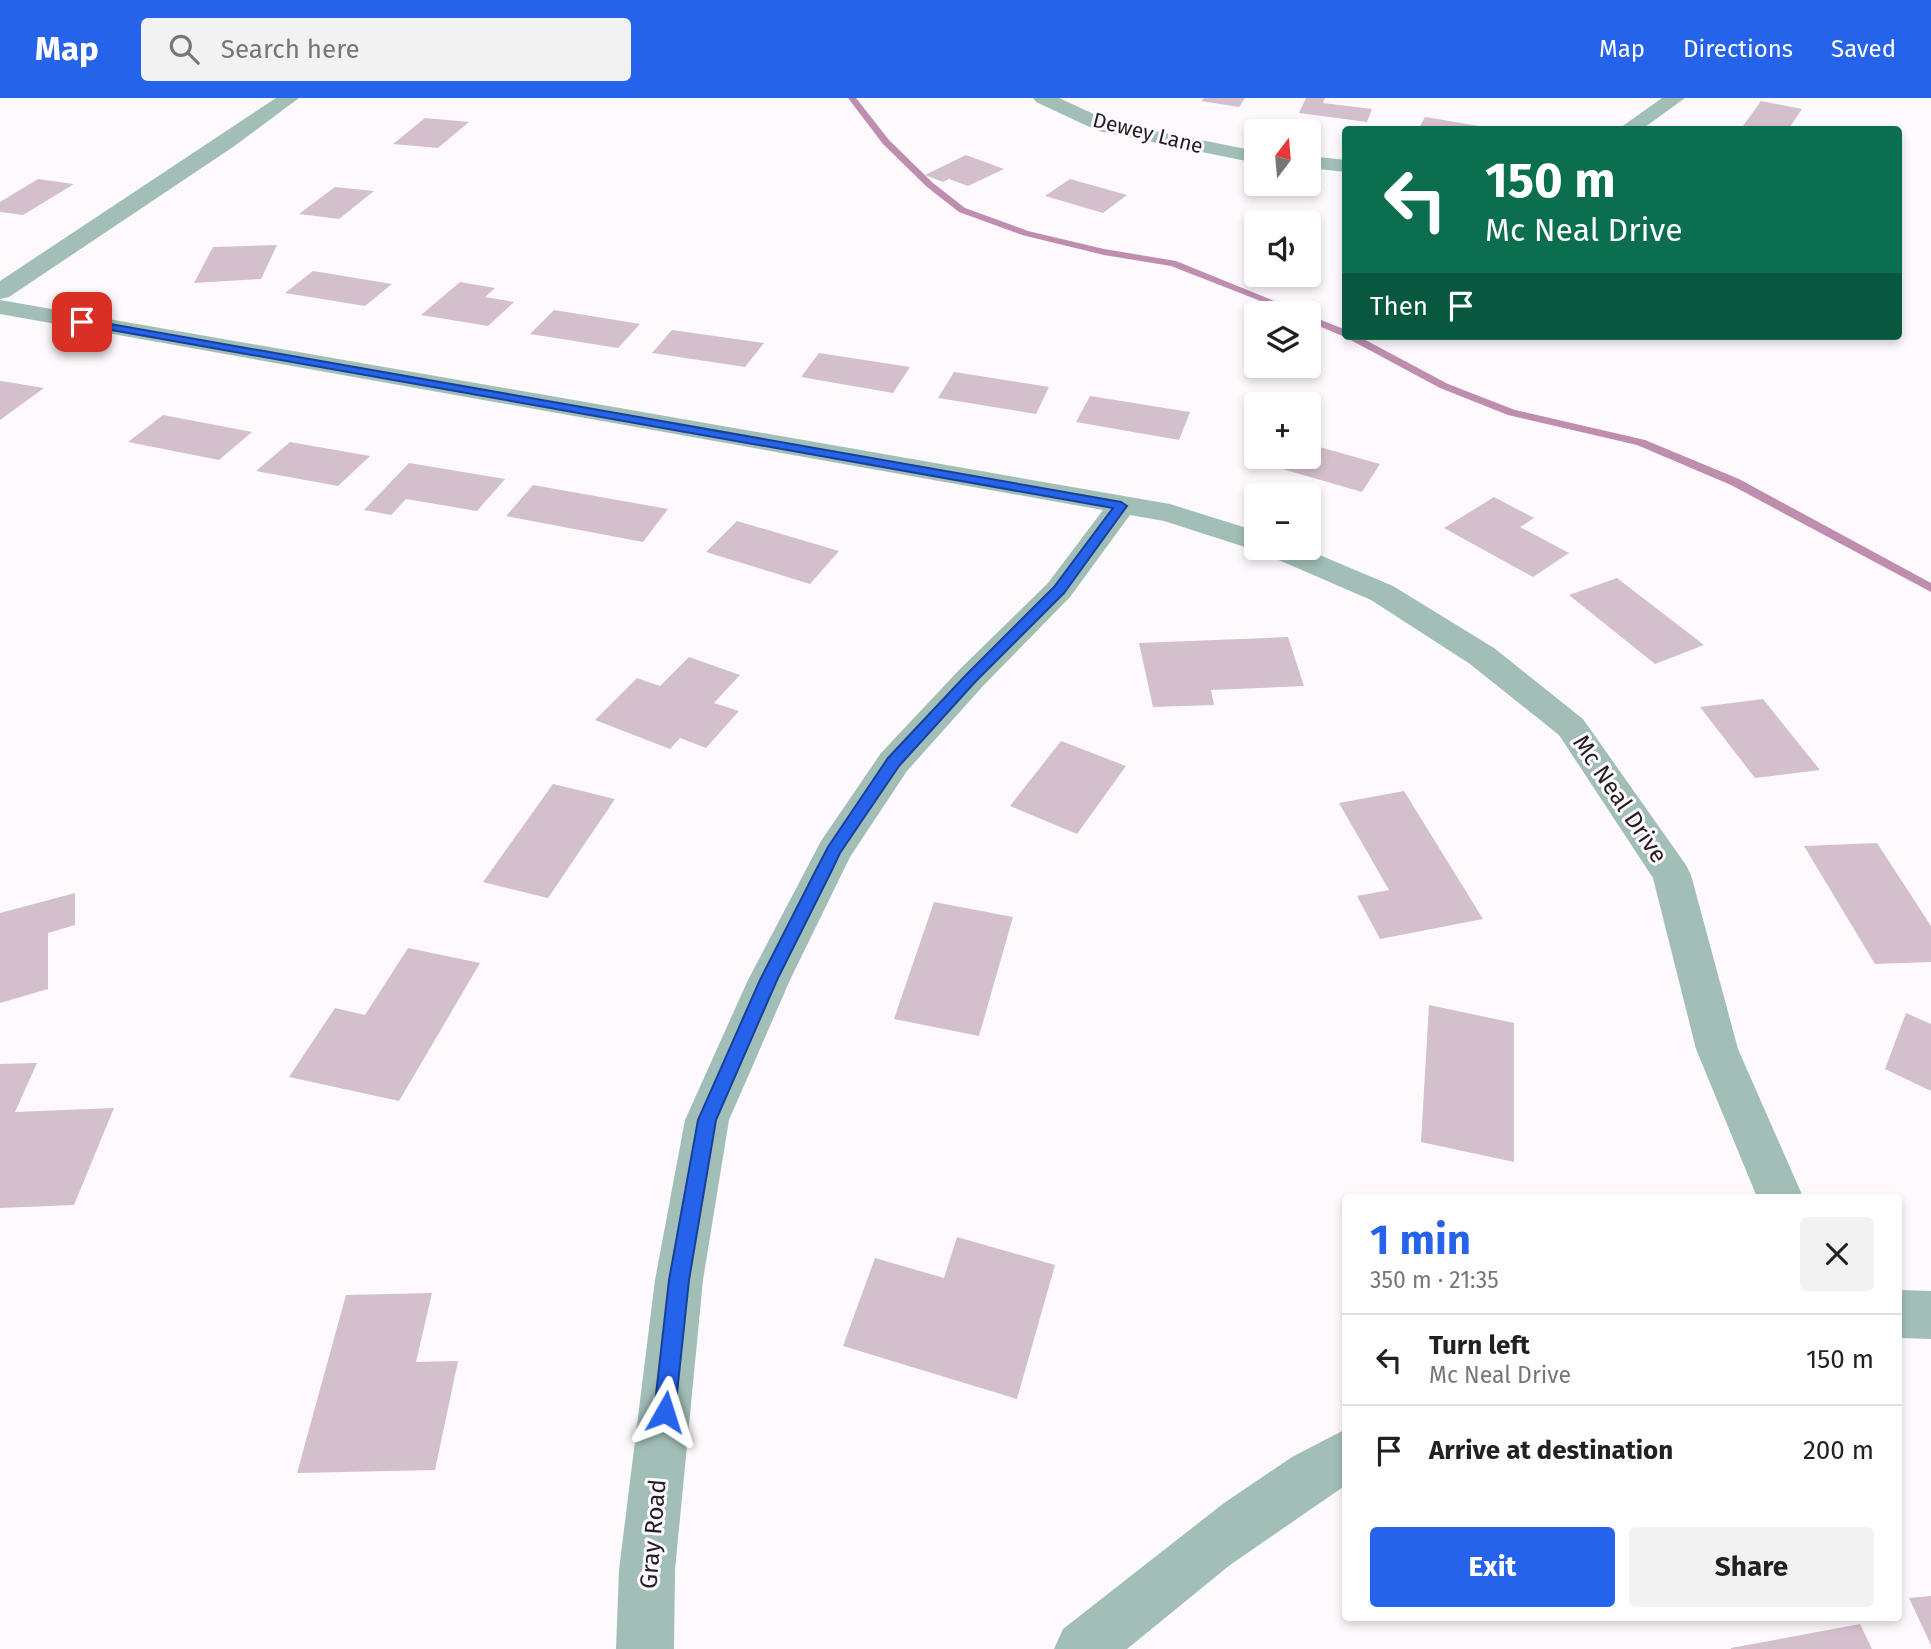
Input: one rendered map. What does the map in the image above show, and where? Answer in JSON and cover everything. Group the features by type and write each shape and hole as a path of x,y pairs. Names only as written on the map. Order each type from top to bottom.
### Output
{"street":[{"path":"0,292 226,143 289,98"},
{"name":"Dewey Lane","path":"1043,98 1105,127 1244,156"},
{"path":"1633,126 1675,98"},
{"path":"1321,163 1342,166"},
{"path":"5,263 36,269"},
{"path":"0,307 1170,513 1244,537"},
{"name":"Gray Road","path":"645,1649 647,1570 679,1280 707,1120 769,980 834,851 894,762 971,678 1059,590 1121,506"},
{"name":"Mc Neal Drive","path":"1306,560 1382,593 1482,656 1571,727 1672,875 1717,1049 1779,1194"},
{"path":"1902,1314 1931,1315"},
{"path":"1083,1649 1161,1583 1287,1489 1342,1457"}],"building":[{"path":"1204,98 1245,98 1239,107 1201,101"},
{"path":"1306,98 1325,98 1323,103 1372,109 1367,122 1299,113"},
{"path":"1761,101 1802,109 1791,126 1743,126"},
{"path":"1425,117 1479,126 1420,126"},
{"path":"425,118 469,122 438,148 393,144"},
{"path":"966,155 1004,169 968,186 949,179 943,182 925,175"},
{"path":"38,179 74,184 23,215 0,212 0,202"},
{"path":"1070,179 1127,195 1103,213 1045,196"},
{"path":"335,187 374,191 339,219 299,214"},
{"path":"277,245 261,279 194,283 213,247"},
{"path":"313,271 392,284 365,306 285,293"},
{"path":"460,282 495,288 485,297 514,302 488,326 421,315"},
{"path":"554,310 640,324 618,348 530,334"},
{"path":"672,330 764,343 745,367 652,353"},
{"path":"819,353 910,367 893,393 801,377"},
{"path":"954,372 1049,387 1036,414 938,398"},
{"path":"1,381 44,388 0,420"},
{"path":"1090,396 1190,412 1179,440 1076,422"},
{"path":"163,415 252,432 219,460 128,442"},
{"path":"290,442 370,456 338,486 256,471"},
{"path":"1321,447 1380,464 1362,492 1282,469 1321,469"},
{"path":"409,463 505,479 477,511 406,499 391,515 364,510"},
{"path":"533,485 668,509 643,542 506,516"},
{"path":"1494,497 1534,518 1520,527 1569,553 1533,577 1444,528"},
{"path":"737,521 839,551 810,584 706,552"},
{"path":"1617,578 1704,645 1655,664 1569,595"},
{"path":"1288,637 1304,686 1211,690 1214,705 1153,707 1139,643"},
{"path":"689,657 740,675 714,703 739,711 706,748 680,738 670,749 595,720 637,678 660,686"},
{"path":"1763,699 1820,770 1755,778 1700,707"},
{"path":"1061,741 1126,766 1077,834 1010,806"},
{"path":"553,784 615,799 548,898 483,882"},
{"path":"1404,791 1483,919 1380,939 1357,896 1389,890 1339,803"},
{"path":"1877,843 1931,926 1931,962 1875,964 1804,846"},
{"path":"75,893 75,925 48,933 48,989 0,1003 0,913"},
{"path":"934,902 1013,917 979,1036 894,1019"},
{"path":"408,948 480,963 399,1101 289,1077 335,1008 365,1015"},
{"path":"1429,1005 1514,1023 1514,1162 1421,1142"},
{"path":"1906,1013 1931,1024 1931,1091 1885,1069"},
{"path":"37,1063 15,1112 114,1108 74,1205 0,1208 0,1064"},
{"path":"957,1237 1055,1265 1017,1399 843,1346 875,1258 944,1278"},
{"path":"432,1293 416,1362 458,1361 435,1470 297,1473 346,1295"},
{"path":"1931,1596 1931,1645 1909,1598"},
{"path":"1860,1624 1872,1649 1731,1649 1731,1648"}],"waterway":[{"path":"852,98 886,142 930,185 962,210 1025,233 1104,252 1173,263 1269,301"},
{"path":"1321,323 1342,332"},
{"path":"1358,340 1444,386 1512,413 1641,442 1735,482 1931,588"}],"route":[{"path":"82,322 1121,506 1059,590 971,678 894,762 834,851 823,872 769,980 707,1120 679,1280 665,1412"}]}
